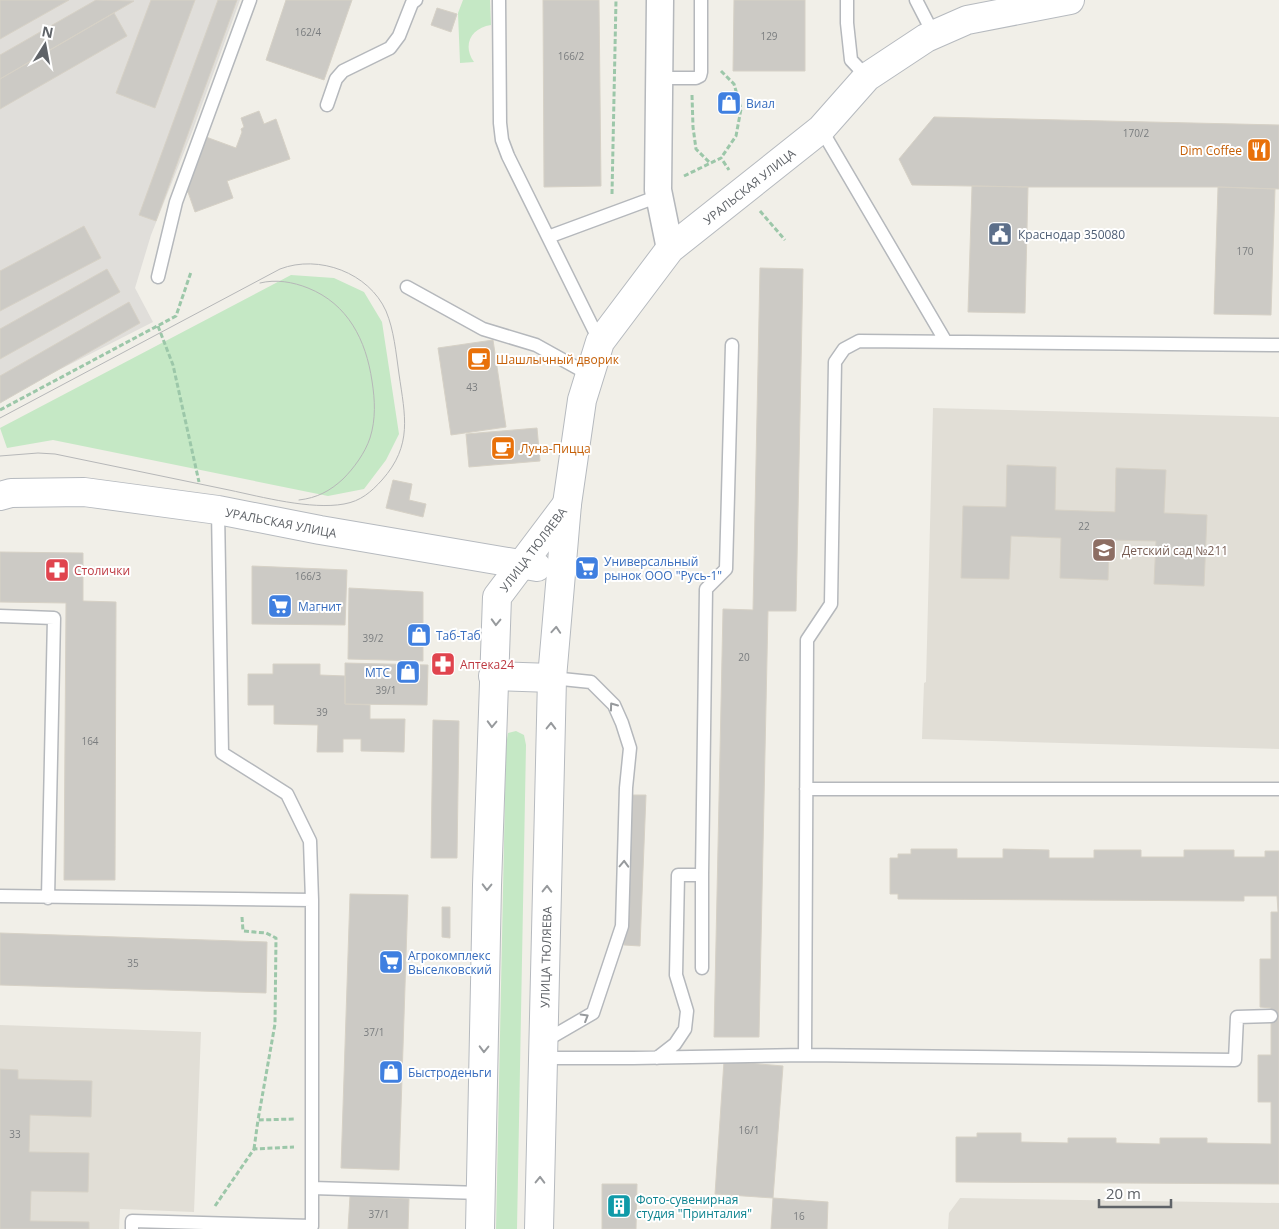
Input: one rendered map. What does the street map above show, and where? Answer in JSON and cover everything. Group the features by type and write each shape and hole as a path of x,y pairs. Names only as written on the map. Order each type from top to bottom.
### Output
{"main road":[{"name":"УРАЛЬСКАЯ УЛИЦА","path":"567,504 582,400 600,342 670,249 821,129 867,77 934,35 967,20 1070,0"},
{"name":"УРАЛЬСКАЯ УЛИЦА","path":"0,496 11,493 84,492 218,510 320,530 561,571"},
{"name":"УЛИЦА ТЮЛЯЕВА","path":"480,1229 487,885 496,597 567,504"},
{"name":"УЛИЦА ТЮЛЯЕВА","path":"539,1229 552,678 567,504"},
{"path":"493,676 552,678"}],"street":[{"path":"660,0 659,196 670,249"}],"lane":[{"path":"158,276 176,202 250,0"},
{"path":"327,105 336,79 342,70 390,48 396,42 412,2 416,0"},
{"path":"499,0 500,123 502,140 508,156 600,342"},
{"path":"659,78 692,78 700,76 701,0"},
{"path":"846,0 851,60 867,77"},
{"path":"916,0 934,35"},
{"path":"821,129 946,342"},
{"path":"548,237 659,196"},
{"path":"407,287 483,329 536,345 590,375"},
{"path":"805,1055 807,640 832,604 835,362 844,349 859,341 1279,345"},
{"path":"702,968 706,589 726,569 732,344"},
{"path":"132,1229 132,1221 312,1226 312,900 310,841 287,794 222,753 218,510"},
{"path":"0,616 54,618 48,898"},
{"path":"543,1050 592,1013 622,926 626,788 630,748 614,705 591,682 552,678"},
{"path":"806,789 1279,788"},
{"path":"657,1058 675,1044 685,1029 687,1011 676,975 678,875 702,875"},
{"path":"0,896 312,900"},
{"path":"543,1050 657,1058 805,1055 1235,1060 1237,1016 1271,1016"},
{"path":"312,1188 481,1192"}],"path":[{"path":"616,0 612,197 620,195"},
{"path":"721,64 721,73 734,84 741,109 736,136 721,158"},
{"path":"692,78 693,127 696,149 710,163"},
{"path":"0,410 176,316 191,272"},
{"path":"158,326 172,365 199,485"},
{"path":"204,1223 254,1149 274,1024 276,938 266,933 244,931 240,899"},
{"path":"258,1120 312,1118"},
{"path":"254,1149 312,1146"}],"shaded area":[{"path":"0,0 240,0 192,132 151,235 135,288 153,322 0,400"},
{"name":"Детский сад №211","path":"933,408 1279,417 1279,749 922,739 924,683 926,682"},
{"path":"0,1025 201,1032 194,1212 120,1209 119,1229 0,1229"},
{"path":"960,1198 1279,1203 1279,1229 948,1229 949,1213"}],"green space":[{"path":"463,0 490,0 491,25 478,30 470,38 470,56 474,62 460,63 458,13"},
{"path":"291,275 334,278 364,292 382,322 399,434 386,460 364,489 328,496 53,440 7,448 0,428"},
{"path":"516,731 524,735 526,745 517,1229 496,1229 506,746 508,733"}],"building":[{"path":"0,0 69,0 0,39"},
{"path":"96,0 134,1 0,79 0,55"},
{"path":"151,0 195,0 155,108 116,93"},
{"path":"218,0 237,0 156,221 139,215"},
{"path":"286,0 352,0 324,80 266,60"},
{"path":"543,0 599,0 601,186 544,187"},
{"path":"734,0 805,0 805,71 733,71"},
{"path":"437,8 457,14 451,32 431,25"},
{"path":"114,13 127,36 0,109 0,79"},
{"path":"259,111 264,124 276,119 290,159 227,181 233,198 195,212 188,192 185,193 206,137 236,148 242,132 241,129 244,127 241,118"},
{"path":"934,117 1279,125 1279,189 912,185 899,159"},
{"path":"972,186 1028,187 1025,313 968,312"},
{"path":"1218,187 1275,189 1271,315 1214,314"},
{"path":"84,226 101,258 0,311 0,271"},
{"path":"760,268 803,269 796,611 768,611 759,1037 714,1037 723,609 753,610"},
{"path":"107,269 120,292 0,359 0,329"},
{"path":"129,302 140,323 0,403 0,376"},
{"path":"493,340 506,427 451,435 438,348"},
{"name":"Луна-Пицца","path":"537,428 540,461 469,467 466,434"},
{"path":"1007,465 1056,467 1055,510 1115,512 1116,468 1166,470 1164,513 1207,515 1204,586 1154,584 1156,541 1109,540 1108,580 1060,578 1061,538 1011,536 1009,579 961,578 963,506 1006,507"},
{"path":"393,480 412,484 409,500 426,504 423,517 386,508"},
{"path":"0,552 83,553 83,601 116,602 115,880 64,880 66,603 0,602"},
{"path":"252,566 347,570 345,625 252,624"},
{"path":"349,588 423,592 423,661 348,659"},
{"path":"345,663 428,665 427,705 345,704"},
{"path":"273,664 320,664 320,675 345,676 345,704 370,705 370,719 405,719 404,752 361,751 361,739 343,739 343,752 317,752 318,725 274,724 274,705 248,705 248,674 273,674"},
{"path":"433,720 459,721 457,858 431,858"},
{"path":"631,795 646,795 640,946 624,945"},
{"path":"911,849 957,849 957,858 1003,858 1003,849 1049,850 1049,858 1094,858 1094,850 1141,850 1141,857 1184,857 1184,850 1234,850 1234,857 1265,857 1265,851 1279,851 1279,1184 956,1182 956,1137 977,1137 977,1133 1021,1133 1021,1142 1068,1143 1068,1138 1116,1138 1116,1143 1160,1144 1160,1138 1207,1138 1207,1143 1271,1144 1271,1102 1258,1102 1258,1055 1271,1055 1271,1008 1260,1007 1260,959 1271,959 1271,912 1278,912 1277,896 1244,896 1244,901 898,899 898,894 890,894 890,858 898,858 898,854 911,854"},
{"path":"350,894 408,895 399,1170 341,1168"},
{"path":"442,907 450,907 450,938 442,937"},
{"path":"0,933 267,942 266,993 0,985"},
{"path":"724,1061 783,1066 773,1198 715,1194"},
{"path":"0,1069 18,1070 18,1079 92,1081 91,1117 30,1115 29,1152 89,1153 88,1192 31,1191 30,1221 89,1222 89,1229 0,1229"},
{"name":"Фото-сувенирная студия \"Принталия\"","path":"602,1184 637,1184 636,1229 602,1229"},
{"path":"350,1196 409,1199 408,1229 348,1229"},
{"path":"773,1198 828,1202 827,1229 771,1229"}],"tram line":[{"path":"0,418 280,269 295,265 311,264 341,270 355,277 368,286 386,311 396,350 404,417 403,442 399,455 392,467 370,492 361,498 344,504 302,504 271,499 55,454 38,453 0,456"},
{"path":"260,283 278,281 296,284 322,295 334,304 353,325 360,338 372,381 374,417 370,438 362,455 347,475 333,487 317,496 299,500"}],"place":[{"name":"Виал","path":"729,103"},
{"name":"Dim Coffee","path":"1259,150"},
{"name":"Краснодар 350080","path":"1000,234"},
{"name":"Шашлычный дворик","path":"479,359"},
{"name":"Луна-Пицца","path":"503,448"},
{"name":"Детский сад №211","path":"1104,550"},
{"name":"Универсальный рынок ООО \"Русь-1\"","path":"587,568"},
{"name":"Столички","path":"57,570"},
{"name":"Магнит","path":"280,606"},
{"name":"Таб-Таб","path":"419,635"},
{"name":"Аптека24","path":"443,664"},
{"name":"МТС","path":"408,672"},
{"name":"Агрокомплекс Выселковский","path":"391,962"},
{"name":"Быстроденьги","path":"391,1072"},
{"name":"Фото-сувенирная студия \"Принталия\"","path":"619,1206"}]}
